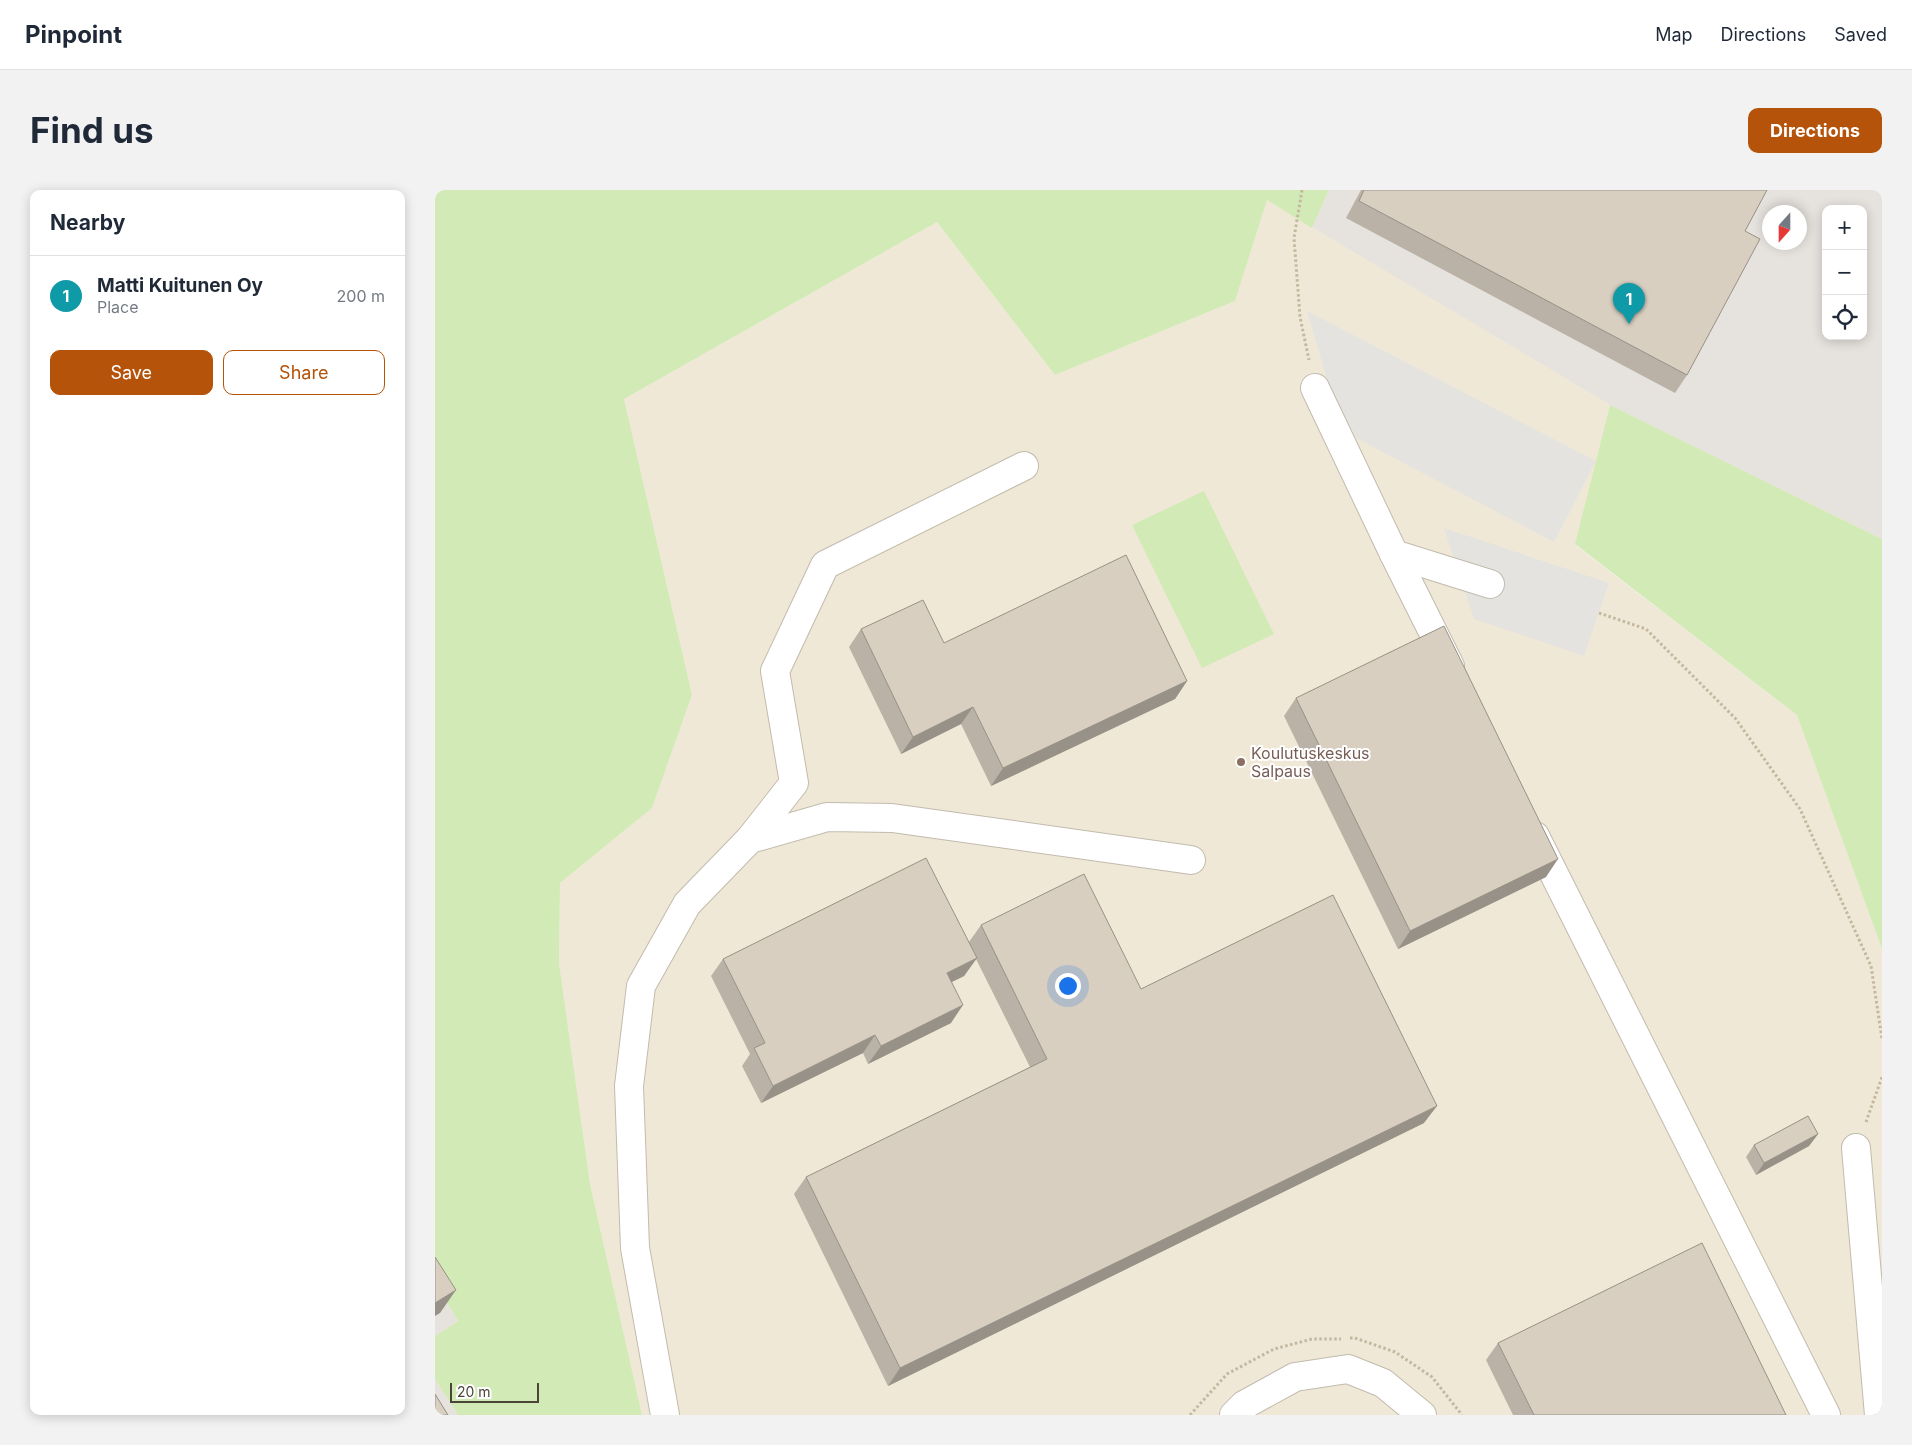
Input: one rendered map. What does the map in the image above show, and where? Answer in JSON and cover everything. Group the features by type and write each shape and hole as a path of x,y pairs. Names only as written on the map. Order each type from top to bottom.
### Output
{"street":[{"path":"1315,388 1394,554 1461,687"},
{"path":"665,1415 635,1248 629,1086 641,986 687,904 750,839 794,783 775,671 825,565 1024,466"},
{"path":"1394,554 1490,584"},
{"path":"1523,812 1825,1415"},
{"path":"750,839 827,817 891,818 1191,860"},
{"path":"1856,1148 1879,1415"},
{"path":"1234,1415 1244,1405 1295,1377 1348,1369 1383,1382 1422,1415"}],"path":[{"path":"1302,190 1294,238 1300,317 1315,388"},
{"path":"1599,613 1646,629 1735,718 1800,809 1871,966 1882,1039"},
{"path":"1856,1148 1882,1077"}],"shaded area":[{"path":"1329,190 1882,190 1882,539 1610,405 1312,228"},
{"name":"Koulutuskeskus Salpaus","path":"1267,200 1610,405 1575,545 1797,715 1882,949 1882,1415 642,1415 590,1184 559,963 560,883 652,808 692,695 624,399 937,222 1055,375 1235,301"},
{"path":"1307,311 1596,461 1554,542 1356,438 1329,386"},
{"path":"1444,528 1609,583 1584,656 1474,619"},
{"path":"435,1282 458,1321 435,1336"},
{"path":"435,1379 458,1415 435,1415"}],"green space":[{"path":"435,190 1329,190 1312,228 1267,200 1235,301 1055,375 937,222 624,399 692,695 652,808 560,883 559,963 590,1184 642,1415 458,1415 435,1379 435,1336 458,1321 435,1282"},
{"path":"1610,405 1882,539 1882,949 1797,715 1575,544"},
{"path":"1204,491 1274,634 1202,668 1132,525"}],"building":[{"path":"1364,190 1767,190 1745,231 1760,239 1687,375 1359,201"},
{"path":"1126,555 1187,681 1003,768 973,707 913,737 861,629 923,600 944,643"},
{"path":"1444,626 1558,859 1410,931 1296,698"},
{"path":"926,858 977,958 947,973 963,1005 881,1046 875,1035 773,1086 754,1048 765,1043 723,959"},
{"path":"1084,874 1141,989 1333,895 1437,1106 900,1368 806,1177 1047,1059 981,925"},
{"path":"1808,1116 1818,1134 1764,1163 1754,1145"},
{"path":"1702,1243 1786,1415 1534,1415 1498,1343"},
{"path":"435,1257 456,1290 435,1303"},
{"path":"435,1394 448,1415 435,1415"}],"place":[{"name":"Matti Kuitunen Oy","path":"1629,324"},
{"name":"Koulutuskeskus Salpaus","path":"1241,762"}]}
